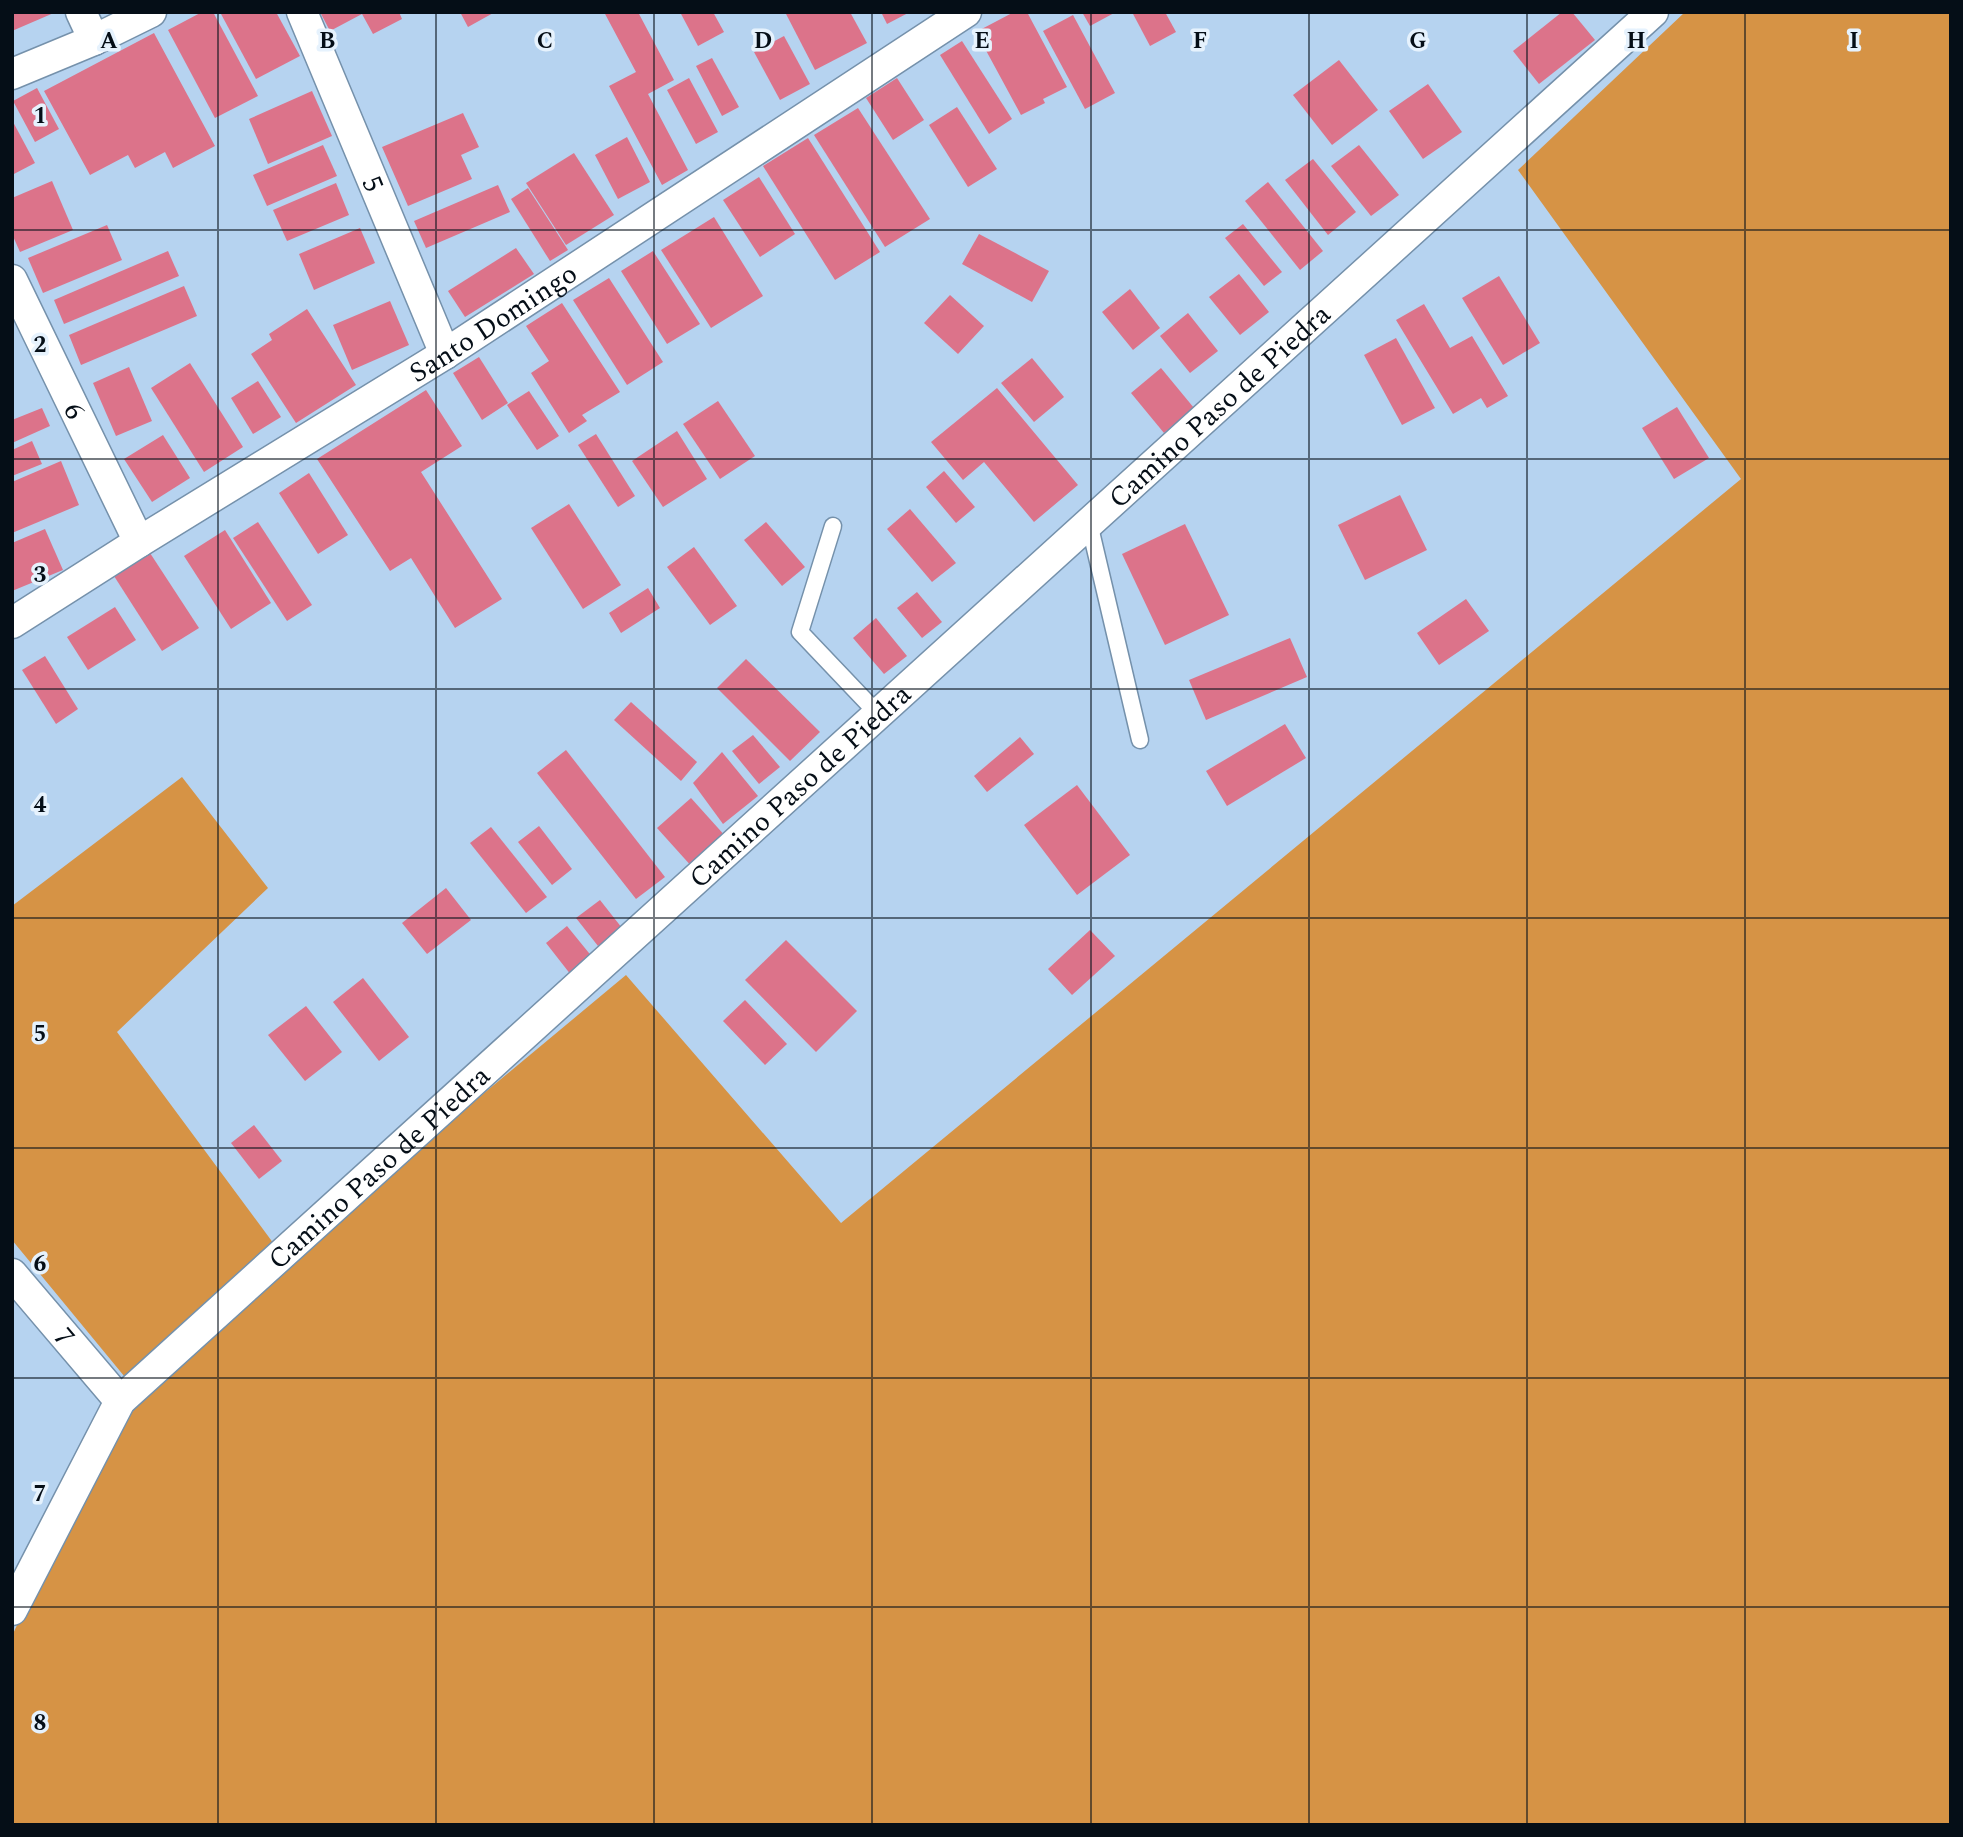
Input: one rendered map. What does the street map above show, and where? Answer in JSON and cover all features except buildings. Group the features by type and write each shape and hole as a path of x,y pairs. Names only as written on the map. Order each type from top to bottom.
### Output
{"street":[{"path":"81,12 94,40"},
{"path":"12,74 94,40 151,12"},
{"name":"5","path":"302,12 445,354"},
{"name":"Santo Domingo","path":"12,623 445,354 966,12"},
{"name":"Camino Paso de Piedra","path":"16,1595 120,1401 1653,12"},
{"name":"6","path":"12,280 139,542"},
{"name":"7","path":"12,1274 120,1401"}],"lane":[{"path":"1089,523 1140,740"},
{"path":"833,526 800,632 878,714"}],"shaded area":[{"path":"1685,12 1951,12 1951,1825 12,1825 12,1636 129,1382 12,1240 12,906 182,777 268,888 117,1032 285,1259 626,975 841,1223 1741,479 1518,170"}]}
